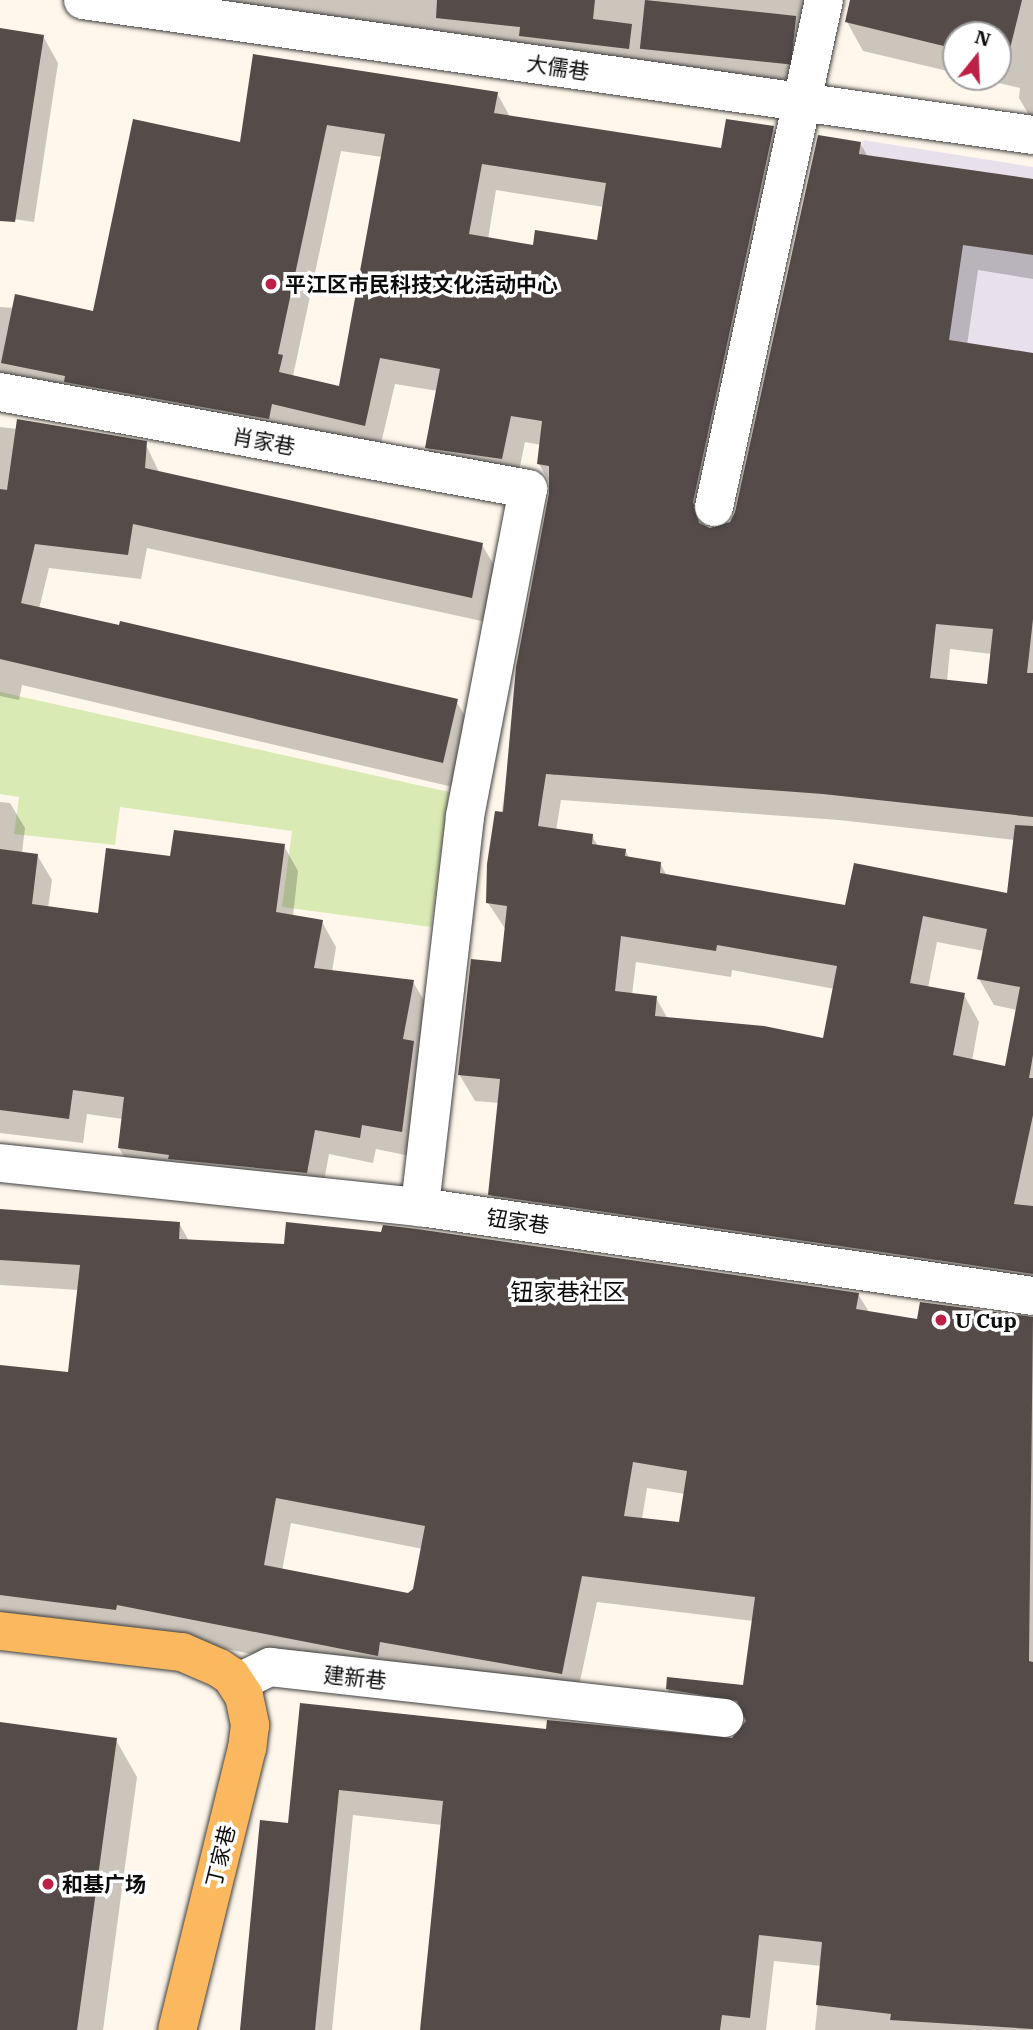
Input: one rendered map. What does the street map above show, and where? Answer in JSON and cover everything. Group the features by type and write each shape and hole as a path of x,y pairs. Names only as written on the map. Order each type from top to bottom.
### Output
{"main road":[{"path":"0,1631 170,1650 206,1661 237,1683"},
{"name":"丁家巷","path":"177,2030 247,1748 248,1715 237,1683"}],"street":[{"name":"大儒巷","path":"83,0 1033,135"},
{"path":"714,507 824,0"},
{"name":"肖家巷","path":"0,392 528,489 465,817 420,1207"},
{"name":"钮家巷","path":"0,1163 420,1207 1033,1296"},
{"name":"建新巷","path":"237,1683 270,1667 724,1718"}],"shaded area":[{"path":"863,140 1033,167 1033,531 852,207"}],"green space":[{"path":"0,692 449,792 431,927 282,907 292,831 120,807 115,845 14,834 19,797 0,794"}],"building":[{"path":"437,0 595,0 593,19 632,24 629,49 519,36 520,27 436,18"},
{"path":"645,0 796,16 791,65 640,49"},
{"path":"850,0 1022,0 1012,41 1012,21 942,21 942,46 845,22"},
{"path":"0,28 44,35 15,222 0,221"},
{"path":"253,54 498,92 494,113 721,148 726,119 774,126 693,502 699,523 710,528 730,522 735,512 818,135 861,142 859,154 1033,179 1033,255 963,245 949,340 1033,353 1033,619 1027,673 1033,673 1033,817 823,794 546,774 538,826 593,834 592,844 626,849 625,856 661,862 660,873 845,905 854,863 1007,893 1015,825 1033,826 1033,1055 1029,1078 1033,1078 1033,1115 1014,1204 1033,1206 1033,1274 488,1195 500,1079 458,1075 471,959 501,962 507,906 486,903 487,864 495,811 503,812 516,667 549,493 549,466 537,464 542,421 511,416 502,459 425,448 440,369 380,358 365,426 272,404 269,419 64,382 65,376 1,363 15,294 93,311 133,119 240,142","holes":["327,125 385,134 339,386 279,372 283,355 278,354","482,164 606,183 597,240 535,230 533,245 469,234","936,624 993,629 987,684 930,678","923,916 987,929 977,979 1020,987 1005,1066 953,1055 965,993 910,983","621,936 716,951 717,945 837,966 823,1038 764,1026 655,1016 657,996 615,991"]},
{"path":"17,419 147,441 145,468 483,543 472,598 133,524 128,555 35,544 21,603 119,625 120,621 458,699 443,763 0,659 0,489 7,490"},
{"path":"174,830 285,844 276,912 323,920 314,968 414,980 403,1039 414,1041 402,1132 362,1125 360,1138 315,1130 307,1173 168,1159 169,1155 118,1148 124,1097 73,1090 69,1119 0,1110 0,849 38,854 32,904 98,913 106,848 170,856"},
{"path":"0,1209 180,1222 179,1239 284,1244 286,1222 381,1232 383,1225 859,1293 856,1309 917,1319 920,1302 1033,1317 1029,1661 1033,1662 1033,2029 890,2020 891,2014 816,2005 822,1942 759,1935 750,2018 722,2015 720,2030 420,2030 443,1801 339,1790 315,2030 240,2030 260,1820 288,1823 300,1703 546,1729 547,1720 732,1738 746,1721 737,1701 666,1689 667,1677 743,1685 755,1597 582,1576 562,1674 380,1642 378,1656 117,1605 116,1610 0,1595 0,1365 68,1372 80,1265 0,1260","holes":["633,1462 687,1471 679,1522 624,1516","276,1498 425,1526 413,1589 408,1593 264,1565"]},
{"name":"和基广场","path":"0,1722 117,1738 77,2030 0,2030"}],"place":[{"name":"平江区市民科技文化活动中心","path":"271,284"},
{"name":"U Cup","path":"941,1320"},
{"name":"和基广场","path":"48,1884"}],"district":[{"name":"钮家巷社区","path":"568,1291"}]}
